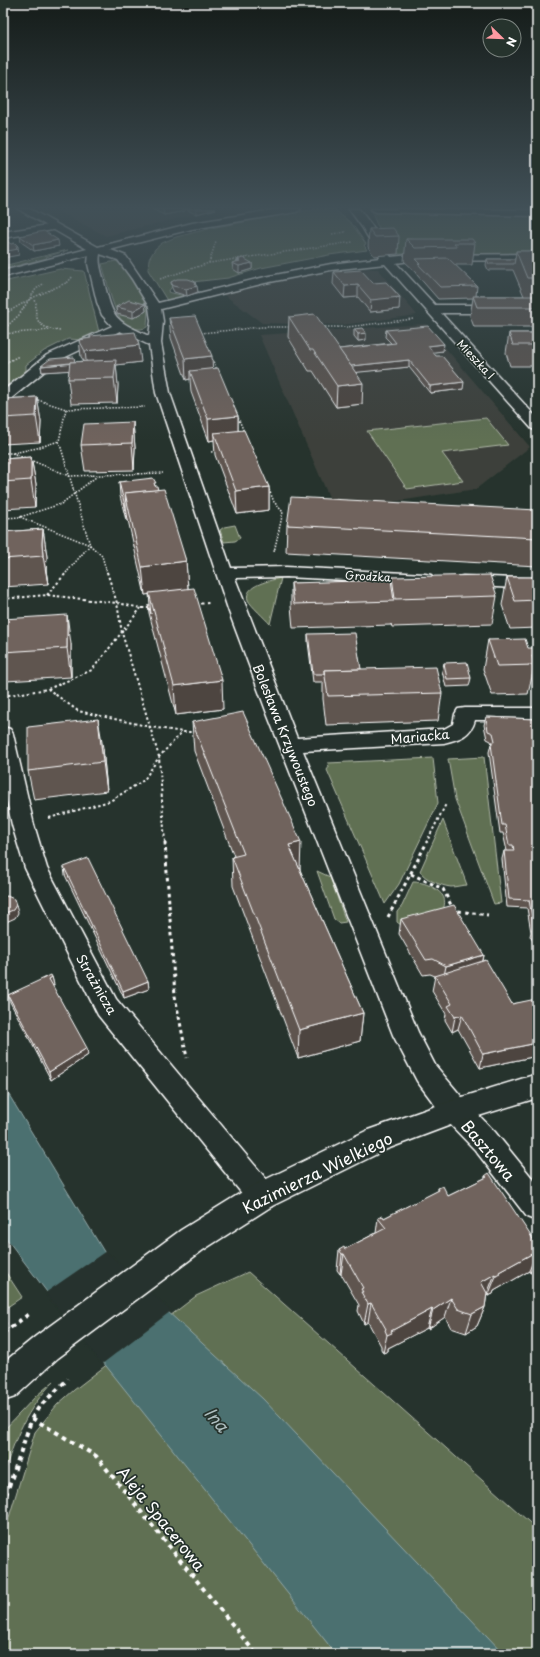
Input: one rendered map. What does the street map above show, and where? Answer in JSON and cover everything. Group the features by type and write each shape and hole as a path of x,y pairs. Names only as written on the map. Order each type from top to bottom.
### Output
{"street":[{"path":"100,286 108,315 121,326 155,343"},
{"name":"Bolesława Krzywoustego","path":"142,286 155,307 157,321 155,343 163,393 224,573 278,716 406,1035 426,1073 456,1111"},
{"path":"155,307 243,286"},
{"name":"Mieszka I","path":"411,286 536,424"},
{"path":"430,309 537,309"},
{"path":"3,398 52,358 121,326"},
{"name":"Grodzka","path":"224,573 286,572 537,584"},
{"name":"Mariacka","path":"290,745 444,736 454,734 461,730 465,722 465,714 537,714"},
{"name":"Strażnicza","path":"3,734 23,825 36,868 107,1007 205,1124 262,1196"},
{"name":"Kazimierza Wielkiego","path":"3,1385 48,1347 192,1240 262,1196 378,1139 456,1111 537,1086"},
{"name":"Basztowa","path":"456,1111 485,1141 537,1207"}],"path":[{"path":"3,330 18,315 32,298 36,289 40,286"},
{"path":"3,314 32,298 58,286"},
{"path":"32,298 36,303 34,314 37,322 44,327 66,332"},
{"path":"316,327 347,327 416,318"},
{"path":"204,339 201,333 262,327 293,327"},
{"path":"3,334 53,330"},
{"path":"210,353 218,372"},
{"path":"32,398 66,409 147,407"},
{"path":"66,409 59,441 90,545"},
{"path":"236,413 245,433"},
{"path":"3,453 12,453 37,448 59,441"},
{"path":"211,452 217,451"},
{"path":"12,453 70,476 163,473"},
{"path":"3,518 20,517 61,504 96,476"},
{"path":"266,481 274,502 283,512 272,558"},
{"path":"20,517 90,545 102,556 117,602 122,633 159,757 175,996 188,1062"},
{"path":"47,595 90,545"},
{"path":"3,599 47,595 117,602 141,608 157,607"},
{"path":"195,604 210,603"},
{"path":"3,696 48,689 92,670 141,608"},
{"path":"48,689 78,711 151,727 183,732 198,732"},
{"path":"23,825 110,801 144,780 159,757 183,732"},
{"path":"390,912 446,804"},
{"path":"411,874 443,889 455,910"},
{"path":"449,913 455,910 488,915"},
{"path":"3,1333 29,1314"},
{"path":"3,1321 8,1330"},
{"path":"3,1504 32,1418 39,1407 68,1379"},
{"name":"Aleja Spacerowa","path":"32,1418 96,1456 256,1654"}],"shaded area":[{"path":"256,286 393,286 417,315 342,325 262,323 223,294"},
{"path":"425,324 530,447 476,489 335,511 259,335"}],"green space":[{"path":"3,286 88,286 99,332 83,340 68,339 44,351 26,365 26,371 3,389"},
{"path":"108,286 135,286 148,308 147,327 136,329 125,324 117,312"},
{"path":"158,286 172,286 168,292 189,297 168,302"},
{"path":"486,418 508,445 442,453 463,481 407,489 367,431"},
{"path":"235,525 240,538 235,541 224,542 220,530 224,527"},
{"path":"281,578 270,624 250,603 248,600 248,595 254,587 259,584"},
{"path":"484,757 501,903 494,904 455,799 448,759"},
{"path":"433,758 438,803 399,884 385,904 327,770 329,767 328,763"},
{"path":"443,820 467,885 451,887 442,885 425,877 420,871"},
{"path":"317,871 330,877 346,922 339,923 334,919"},
{"path":"413,882 427,884 438,891 443,896 445,902 444,906 441,915 401,925 397,922 397,912 402,906"},
{"path":"3,1268 22,1297 3,1310"},
{"path":"248,1272 537,1529 537,1654 3,1654 3,1537 35,1432 57,1405 74,1390 196,1296"},
{"path":"54,1381 36,1403 22,1425 3,1476 3,1431 36,1396"}],"water":[{"name":"Ina","path":"3,1085 106,1255 263,1399 504,1654 336,1654 47,1292 3,1234"}],"pier":[{"path":"106,1251 171,1311 102,1364 45,1293"}],"building":[{"path":"174,286 196,286 186,289"},
{"path":"359,286 390,286 400,297 371,300"},
{"path":"473,296 537,296 537,307 477,307"},
{"path":"129,300 145,304 133,311 116,307"},
{"path":"315,314 363,383 337,386 313,350 310,350 289,317"},
{"path":"195,316 212,356 185,359 169,318"},
{"path":"428,326 444,344 428,346 436,356 442,356 464,382 430,386 409,360 351,366 339,349 396,343 386,330"},
{"path":"362,328 366,333 358,334 354,329"},
{"path":"135,332 139,345 85,351 79,340 91,338 90,336"},
{"path":"509,333 537,333 537,345 513,345"},
{"path":"74,357 75,362 41,366 50,359"},
{"path":"116,360 114,378 68,379 70,362"},
{"path":"218,368 238,416 208,419 190,371"},
{"path":"37,397 36,416 3,418 3,399"},
{"path":"133,422 132,443 81,445 84,424"},
{"path":"244,430 269,487 236,491 214,433"},
{"path":"31,457 31,480 3,482 3,459"},
{"path":"153,478 156,483 154,483 155,486 157,486 158,490 125,493 125,506 119,482"},
{"path":"164,489 186,561 142,567 125,493"},
{"path":"291,497 537,510 537,538 287,525"},
{"path":"43,529 43,556 3,559 3,532"},
{"path":"490,575 497,596 395,599 392,577"},
{"path":"507,577 537,577 537,600 515,601"},
{"path":"391,580 394,601 294,604 291,583"},
{"path":"194,588 222,680 174,686 149,593"},
{"path":"67,615 67,648 3,652 3,619"},
{"path":"355,633 361,669 324,670 324,674 313,674 308,634"},
{"path":"525,639 528,648 534,648 537,655 532,656 535,665 497,666 488,640"},
{"path":"467,662 471,678 447,679 444,663"},
{"path":"436,667 442,693 328,696 324,670"},
{"path":"243,712 301,842 289,845 363,1013 299,1030 232,857 244,854 192,722"},
{"path":"486,717 537,719 537,935 532,929 534,928 529,900 509,899 504,851 514,851 513,845 509,845 505,825 502,825 491,744 495,741 493,733 488,731"},
{"path":"98,719 103,762 28,771 28,727"},
{"path":"88,858 148,981 123,991 64,867"},
{"path":"7,896 14,899 16,905 13,910 3,914 3,897"},
{"path":"454,905 484,955 446,966 433,959 426,960 401,919"},
{"path":"486,960 512,1004 537,1000 537,1043 483,1054 462,1015 455,1017 448,1006 452,1004 435,976"},
{"path":"51,975 52,977 49,979 87,1048 49,1072 8,995"},
{"path":"489,1173 537,1245 537,1251 499,1272 500,1274 496,1276 495,1274 481,1282 487,1293 485,1307 472,1314 458,1309 451,1298 433,1310 432,1309 391,1331 392,1333 387,1335 386,1329 371,1303 368,1304 361,1292 363,1292 361,1289 363,1288 344,1254 342,1254 339,1250 344,1247 345,1249 386,1228 378,1218 383,1216 384,1218 439,1190 438,1188 443,1186 448,1196 487,1177 485,1176"}]}
